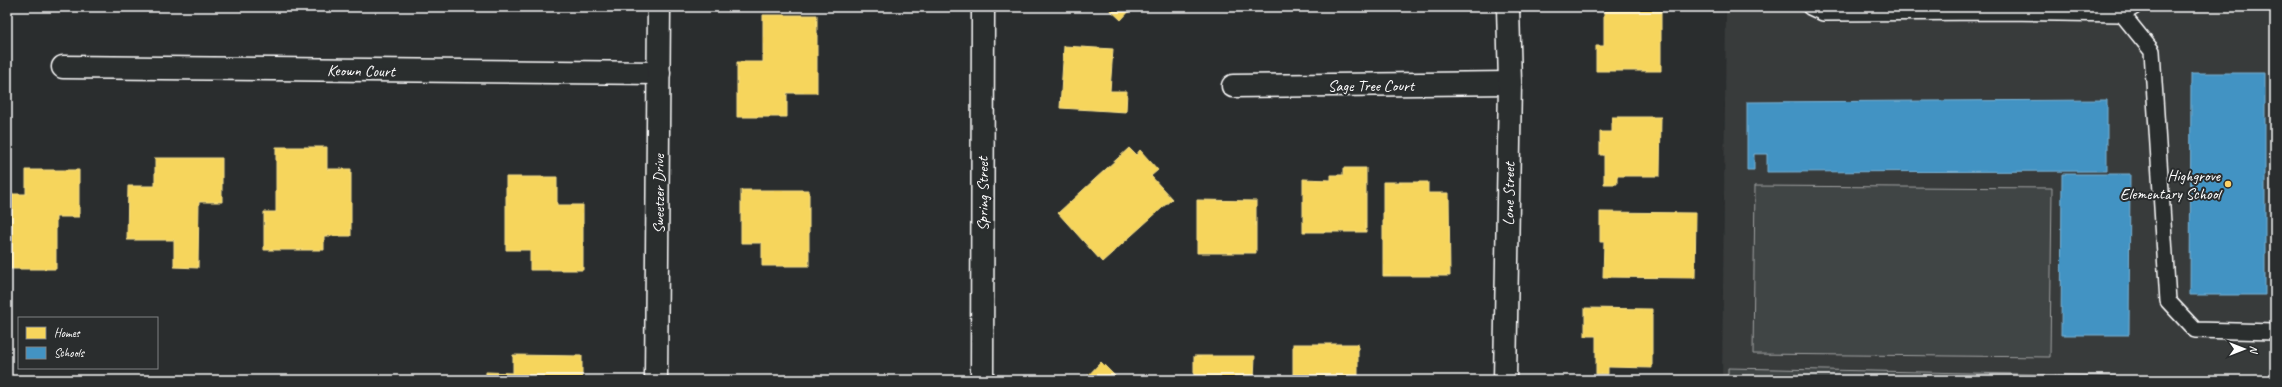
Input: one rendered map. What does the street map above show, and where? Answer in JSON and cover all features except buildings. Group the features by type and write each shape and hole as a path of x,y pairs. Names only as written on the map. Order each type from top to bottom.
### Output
{"street":[{"name":"Sweetzer Drive","path":"656,380 659,7"},
{"name":"Spring Street","path":"982,380 983,7"},
{"name":"Lone Street","path":"1505,380 1510,84 1508,7"},
{"name":"Keown Court","path":"63,66 658,73"},
{"name":"Sage Tree Court","path":"1233,86 1510,84"}],"lane":[{"path":"1810,7 1823,13 2128,11 2152,51 2168,301 2195,330 2275,332"}],"shaded area":[{"path":"1726,7 2275,7 2275,380 1722,380"},
{"path":"1755,186 2052,188 2050,357 1753,354"},
{"path":"1728,368 2115,376 2115,380 1728,380"}],"place":[{"name":"Highgrove Elementary School","path":"2228,184"}]}
